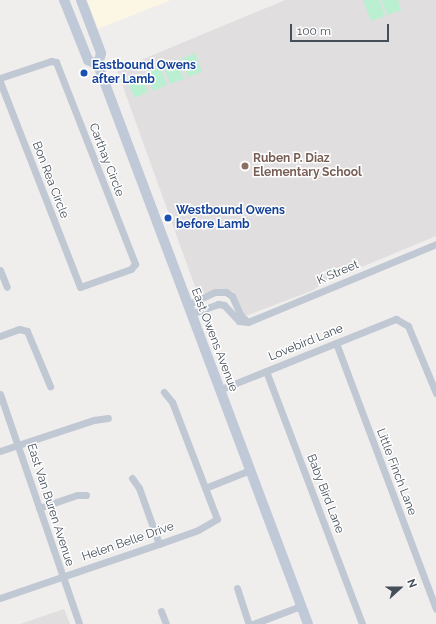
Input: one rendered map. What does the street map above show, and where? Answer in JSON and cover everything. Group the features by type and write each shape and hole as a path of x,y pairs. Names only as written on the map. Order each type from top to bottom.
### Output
{"main road":[{"name":"East Owens Avenue","path":"64,0 88,60 98,65"},
{"name":"East Owens Avenue","path":"81,0 101,53 98,65 308,624"}],"street":[{"name":"Carthay Circle","path":"0,78 51,61 56,62 135,264 131,269 80,287"},
{"name":"Bon Rea Circle","path":"0,82 80,287"},
{"name":"K Street","path":"248,322 436,244"},
{"path":"0,270 7,287"},
{"path":"189,309 215,292 226,292 232,296 241,316 248,322"},
{"path":"189,309 218,304 224,305 239,321 248,322"},
{"name":"Lovebird Lane","path":"219,390 390,320 402,320 408,326 436,393"},
{"path":"0,336 19,329 28,331 50,386"},
{"name":"Little Finch Lane","path":"336,343 436,609"},
{"name":"Baby Bird Lane","path":"266,371 362,624"},
{"path":"164,392 172,402 205,488 250,470"},
{"name":"East Van Buren Avenue","path":"0,394 79,624"},
{"path":"0,451 94,420 108,418"},
{"path":"132,478 139,488 159,544"},
{"name":"Helen Belle Drive","path":"0,598 198,530 217,519 205,488"},
{"path":"39,508 78,495 86,496"},
{"path":"237,588 249,624"},
{"path":"253,624 301,606"},
{"path":"161,611 166,624"}],"shaded area":[{"path":"87,0 171,0 98,29"},
{"name":"Ruben P. Diaz Elementary School","path":"285,0 436,0 436,236 321,284 314,290 243,317 234,292 224,289 198,295 117,70"},
{"path":"64,609 70,624 20,624"}],"green space":[{"path":"363,0 379,0 385,16 371,21"},
{"path":"381,0 398,0 401,10 387,15"},
{"path":"195,53 202,72 188,77 181,59"},
{"path":"177,60 184,79 170,84 163,66"},
{"path":"160,67 167,85 153,91 146,72"},
{"path":"141,74 148,92 134,98 127,79"}],"place":[{"name":"Eastbound Owens after Lamb","path":"84,73"},
{"name":"Ruben P. Diaz Elementary School","path":"245,166"},
{"name":"Westbound Owens before Lamb","path":"168,218"}]}
